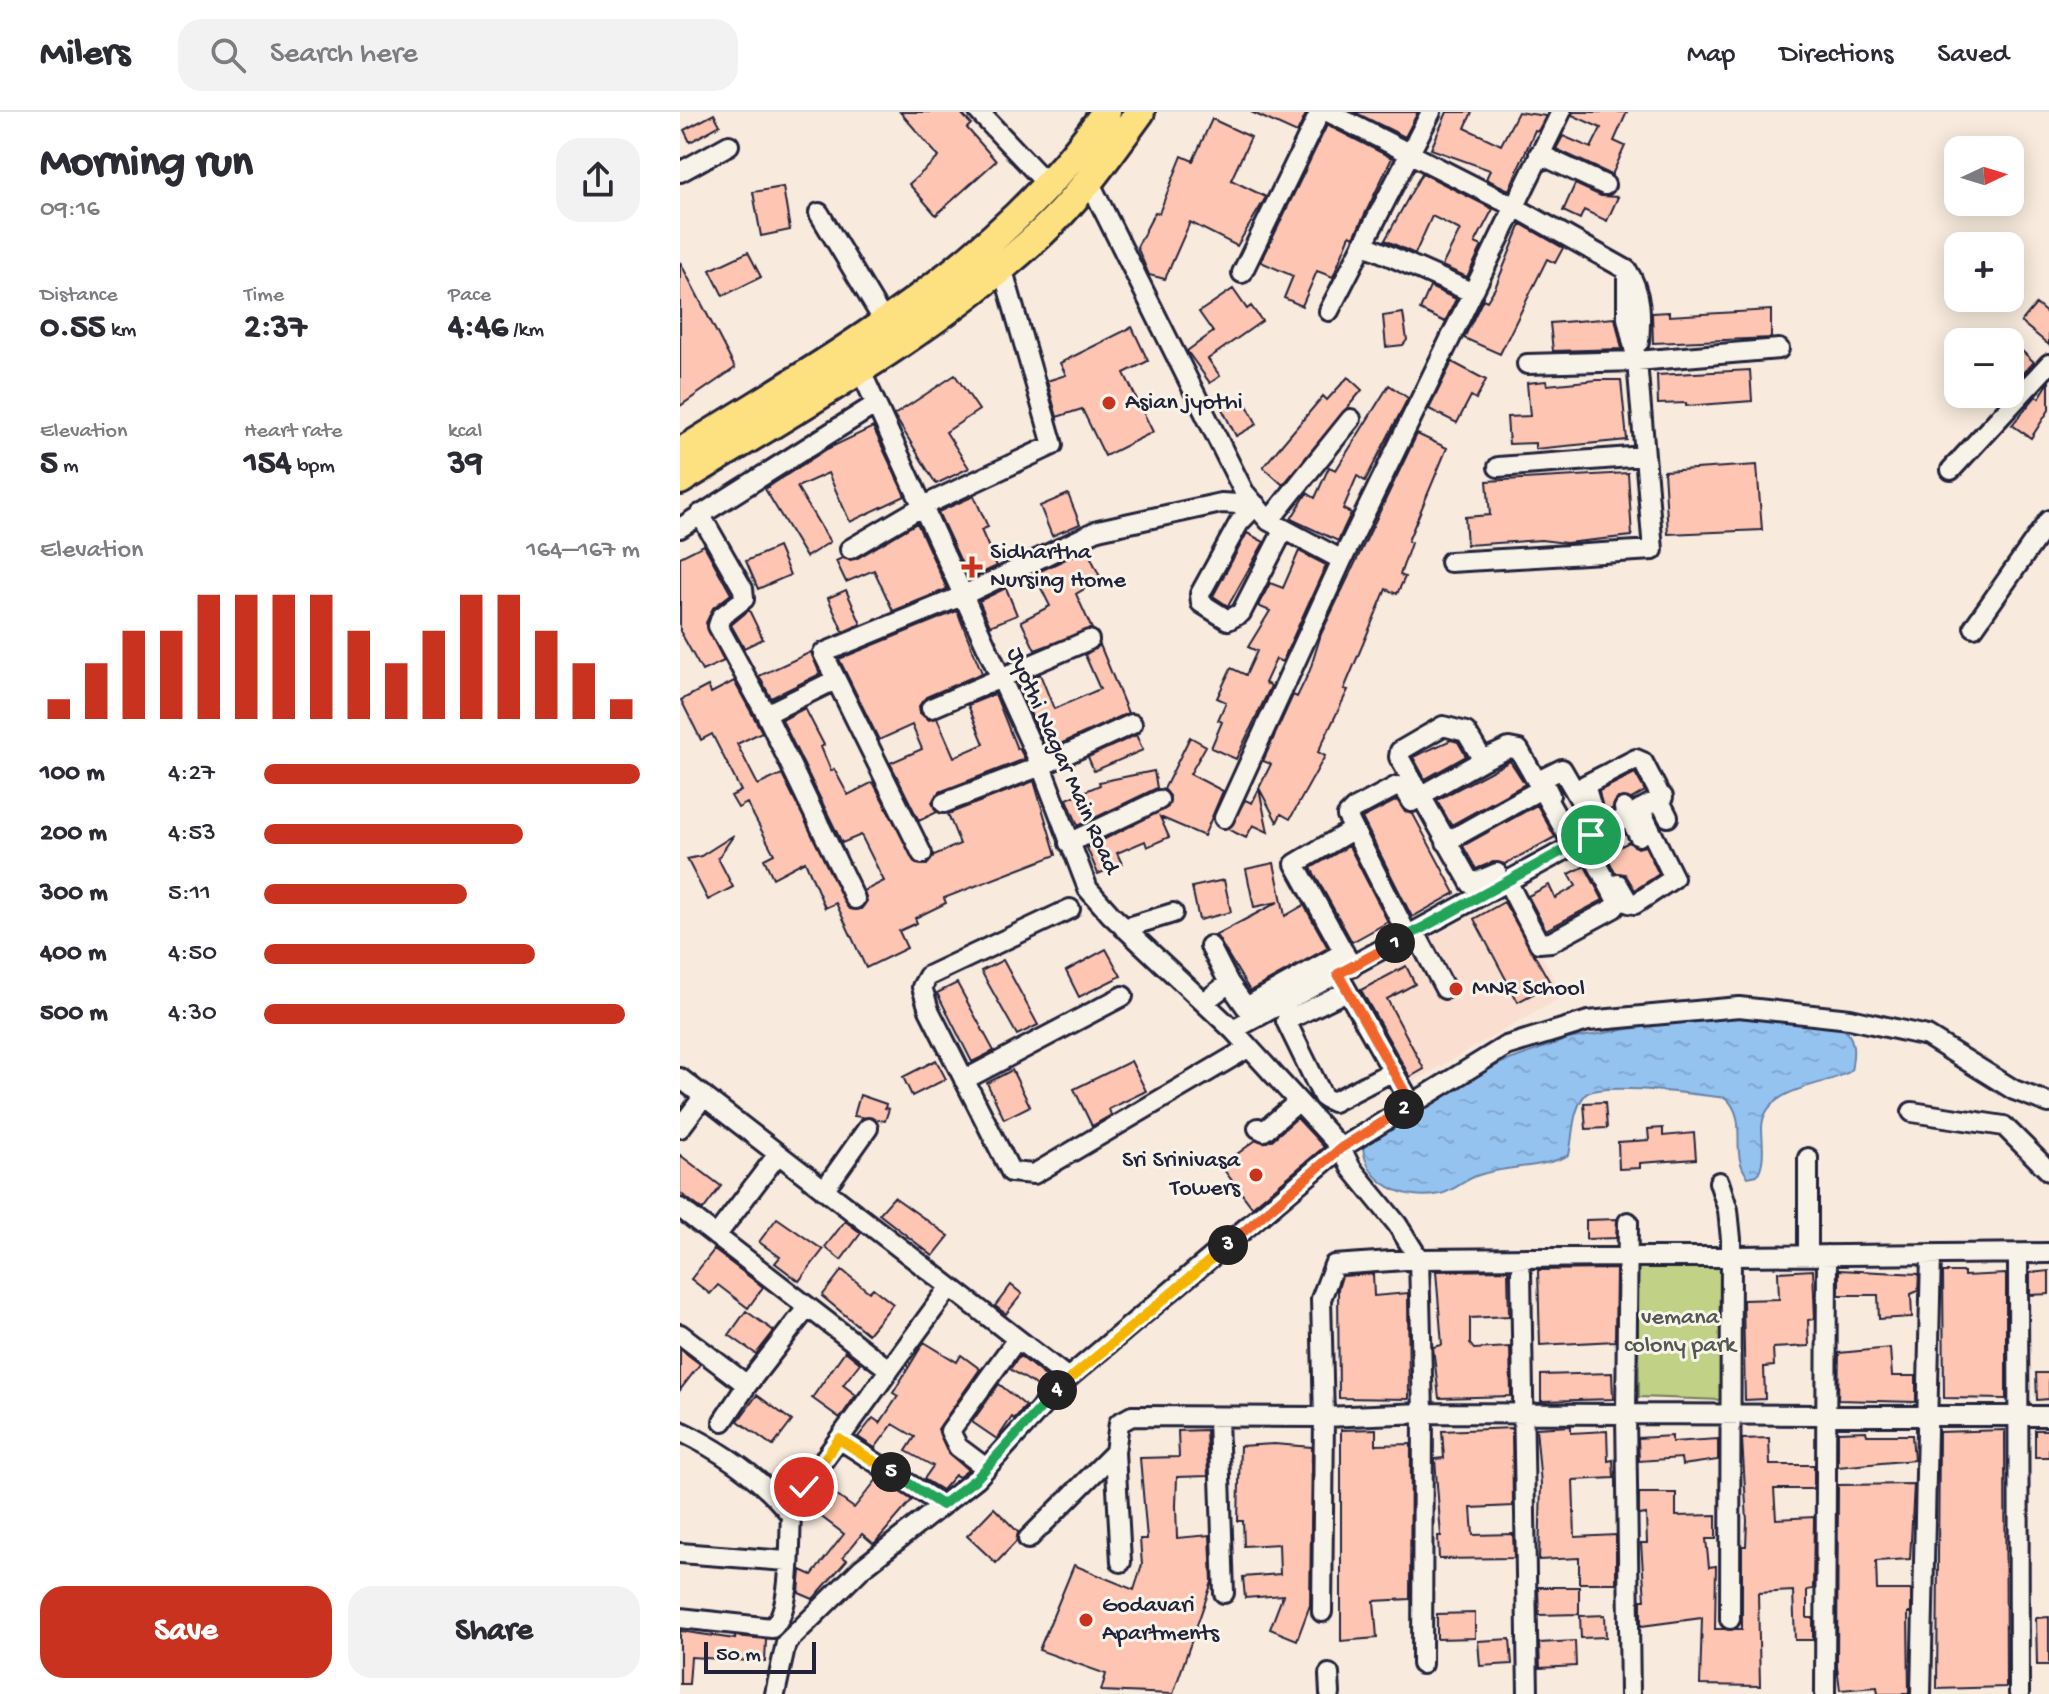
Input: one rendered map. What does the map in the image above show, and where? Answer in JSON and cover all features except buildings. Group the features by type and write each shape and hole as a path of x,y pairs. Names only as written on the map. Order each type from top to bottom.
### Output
{"highway":[{"path":"680,453 885,323 977,254 1048,185 1106,112"},
{"path":"680,480 860,369 1002,267 1042,232 1089,181 1140,112"}],"street":[{"path":"979,112 1048,185"},
{"path":"1242,273 1320,112"},
{"path":"1328,112 1513,206 1627,270 1627,318 1637,361 1653,550 1450,562"},
{"path":"1329,311 1431,112"},
{"path":"1224,818 1342,560 1558,113"},
{"path":"680,172 729,145"},
{"path":"1539,154 1605,185"},
{"path":"1089,181 1244,492 1277,525 1342,560"},
{"path":"819,213 885,323"},
{"path":"1363,244 1471,292"},
{"path":"850,549 923,506 1053,445 1002,267"},
{"path":"1527,364 1637,361 1779,349"},
{"path":"1951,470 2049,364"},
{"name":"Jyothi Nagar Main Road","path":"860,369 1041,766 1088,889 1124,928 1233,1030 1341,1148 1351,1168 1397,1224 1419,1259"},
{"path":"680,528 876,404"},
{"path":"1256,505 1239,523 1200,594 1201,603 1228,620 1241,613 1277,525 1351,419"},
{"path":"1498,467 1644,456"},
{"path":"922,854 823,653 962,596 1098,530 1221,503 1256,505"},
{"path":"700,514 743,589 744,599 721,617 718,626 766,714 855,899"},
{"path":"1974,627 2049,520"},
{"path":"931,708 1089,640"},
{"path":"766,714 835,680"},
{"path":"944,803 1041,766 1132,724"},
{"path":"1483,760 1466,732 1450,726 1400,751 1399,757 1471,884 1483,888 1507,881 1526,864"},
{"path":"1420,796 1483,760 1509,748 1519,750 1541,789 1586,833 1629,903 1638,902 1674,878 1631,810"},
{"path":"1507,881 1539,943 1551,942 1618,903 1586,833 1583,790 1586,784 1639,759 1668,817"},
{"path":"1445,989 1352,830 1350,812 1401,786 1467,903"},
{"path":"1446,842 1541,789"},
{"path":"1233,1030 1467,903 1483,888 1526,864 1660,796"},
{"path":"1069,843 1159,800"},
{"path":"1631,810 1639,836"},
{"path":"1352,830 1295,864 1412,1105"},
{"path":"1070,909 928,976 922,987 929,1010 1006,1167 1020,1175 1034,1174 1248,1048"},
{"path":"1124,928 1173,913"},
{"path":"1210,946 1229,983 1246,1007 1345,971"},
{"path":"1345,971 1286,1021 1286,1026 1323,1097 1333,1102 1393,1071"},
{"path":"1204,1002 1229,983"},
{"path":"964,1080 1123,996"},
{"path":"775,1694 786,1643 862,1568 986,1468 1068,1378 1341,1148 1506,1046 1588,1021 1739,1007 1850,1019 1927,1036 2014,1090 2049,1103"},
{"path":"680,1078 1068,1378"},
{"path":"680,1128 704,1096"},
{"path":"1258,1128 1264,1131 1298,1102"},
{"path":"1912,1112 2004,1126 2049,1171"},
{"path":"824,1190 868,1128"},
{"path":"716,1236 778,1154"},
{"path":"1808,1158 1818,1255 1826,1415 1825,1694"},
{"path":"1719,1182 1730,1223 1730,1619"},
{"path":"680,1208 887,1368"},
{"path":"1628,1222 1626,1414 1630,1694"},
{"path":"1322,1612 1324,1417 1321,1299 1328,1274 1340,1263 1419,1259 2049,1253"},
{"path":"1921,1694 1931,1254"},
{"path":"2018,1254 2019,1694"},
{"path":"1419,1259 1423,1413 1422,1664"},
{"path":"1521,1273 1528,1694"},
{"path":"804,1487 887,1368 949,1288"},
{"path":"723,1421 807,1308"},
{"path":"680,1334 747,1385"},
{"path":"986,1468 958,1447 950,1431 1017,1339"},
{"path":"1121,1562 1115,1452 1119,1423 1132,1416 1324,1417 1423,1413 2049,1416"},
{"path":"1218,1418 1224,1593"},
{"path":"680,1431 710,1446 775,1495 791,1515 788,1586 779,1622 772,1628 680,1618"},
{"path":"839,1439 942,1505"},
{"path":"1028,1539 1115,1452"},
{"path":"680,1553 787,1561"},
{"path":"779,1622 797,1633"},
{"path":"1329,1674 1330,1694"}],"shaded area":[{"name":"MNR School","path":"1509,896 1564,996 1406,1086 1348,982"}],"green space":[{"name":"vemana colony park","path":"1723,1258 1722,1400 1639,1397 1637,1266"}],"water":[{"path":"1696,1018 1769,1018 1828,1023 1845,1030 1851,1040 1851,1071 1784,1095 1765,1113 1763,1158 1757,1175 1748,1177 1742,1167 1737,1117 1726,1098 1629,1089 1594,1091 1585,1095 1575,1116 1569,1155 1547,1163 1479,1175 1440,1194 1413,1195 1389,1187 1379,1180 1365,1159 1363,1146 1376,1131 1501,1063 1568,1039"}],"place":[{"name":"Asian jyothi","path":"1109,403"},
{"name":"Sidhartha Nursing Home","path":"972,567"},
{"name":"MNR School","path":"1456,989"},
{"name":"Sri Srinivasa Towers","path":"1256,1175"},
{"name":"Godavari Apartments","path":"1086,1620"}],"route":[{"path":"804,1487 839,1439 942,1505 977,1478 1068,1378 1149,1313 1341,1148 1412,1105 1338,974 1591,835"}]}
